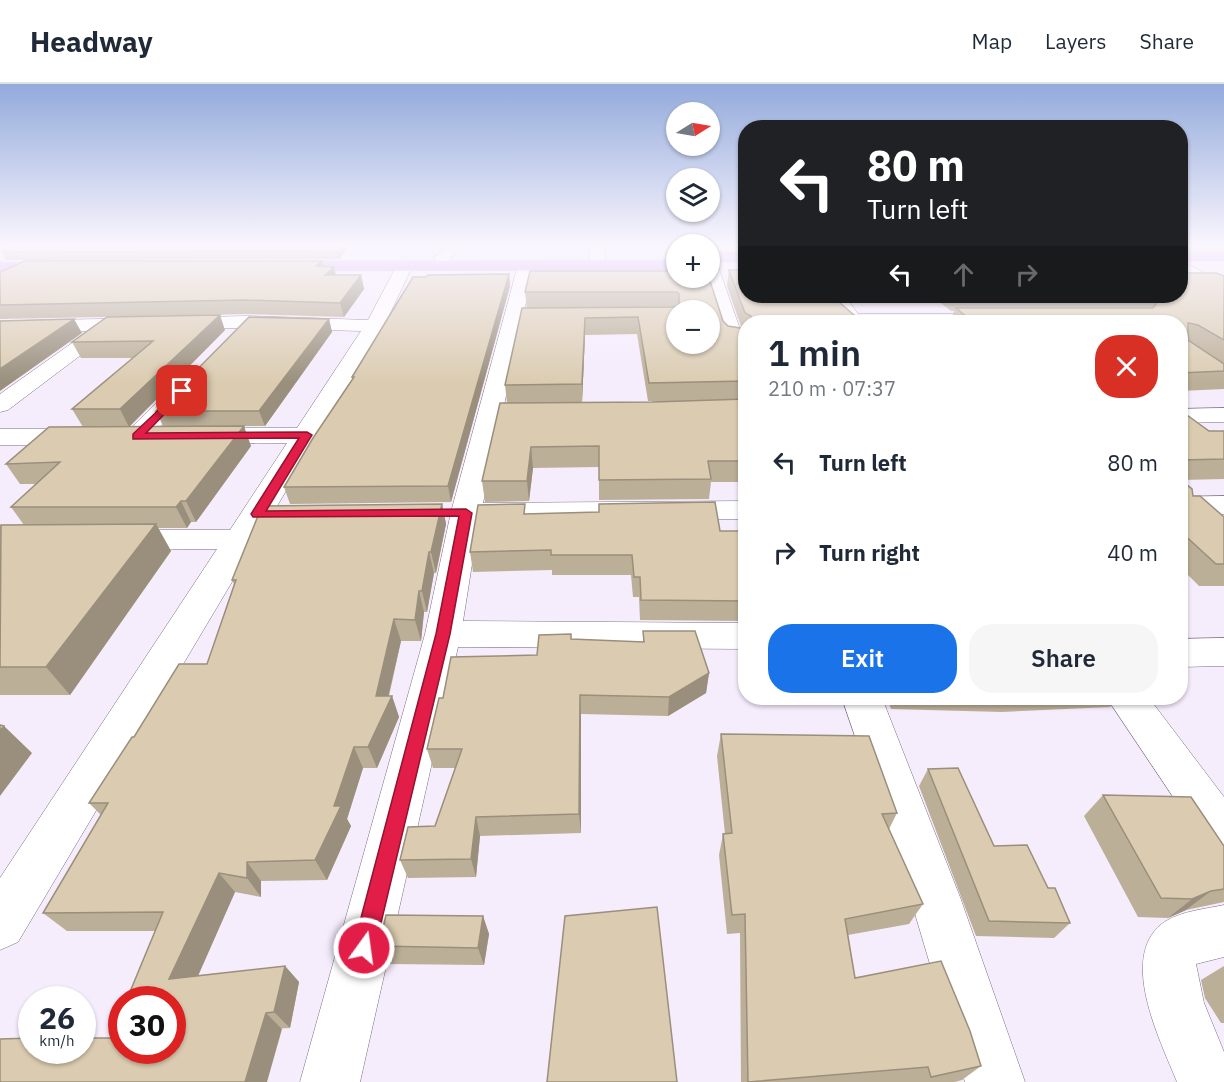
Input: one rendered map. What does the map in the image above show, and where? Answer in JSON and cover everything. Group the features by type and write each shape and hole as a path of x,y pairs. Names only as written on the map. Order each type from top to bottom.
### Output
{"street":[{"path":"0,924 307,435 374,326 392,291"},
{"path":"330,1082 443,634 454,513 502,413 512,316 519,291"},
{"path":"512,316 536,316"},
{"path":"720,319 733,337 738,338"},
{"path":"4,335 36,327 248,322 374,326"},
{"path":"231,340 248,322"},
{"path":"0,405 107,327"},
{"path":"118,436 206,365"},
{"path":"1188,416 1224,415"},
{"path":"0,437 307,435"},
{"path":"1188,506 1224,505"},
{"path":"454,513 738,510"},
{"path":"90,540 250,527 292,514"},
{"path":"443,634 738,636"},
{"path":"1188,653 1224,652"},
{"path":"865,705 935,897 995,1082"},
{"path":"1132,705 1224,834"},
{"path":"1208,1082 1180,1020 1168,975 1169,953 1185,939 1224,932"}],"building":[{"path":"0,291 349,291 340,303 243,300 0,305"},
{"path":"405,291 504,291 448,486 284,487 313,438 354,377 352,377"},
{"path":"713,291 716,300 679,300 677,292 525,292"},
{"path":"1188,291 1224,291 1224,340 1198,325 1188,323 1188,315 964,315 956,308 1153,308 1156,304 1188,303"},
{"path":"741,303 840,303 854,315 749,315 745,313"},
{"path":"666,307 666,354 720,354 720,312 723,321 728,326 738,328 738,381 649,383 638,317 585,318 582,384 505,385 522,308"},
{"path":"220,315 120,409 72,409 153,341 72,342 107,317"},
{"path":"249,317 329,319 259,411 156,411"},
{"path":"74,319 0,369 0,321"},
{"path":"1188,340 1224,364 1224,371 1188,373"},
{"path":"738,399 738,461 708,461 711,479 599,480 599,446 531,447 527,481 482,481 500,403"},
{"path":"1188,416 1209,431 1224,431 1224,459 1188,460"},
{"path":"244,426 186,501 181,501 176,507 11,507 60,462 6,464 49,427"},
{"path":"1188,486 1192,489 1193,496 1200,496 1224,517 1224,564 1216,564 1188,538"},
{"path":"715,502 720,531 738,531 738,601 641,600 640,577 634,577 632,555 551,555 551,550 470,552 478,505 525,504 524,514 599,512 599,504"},
{"path":"442,504 431,552 429,552 422,591 419,591 415,620 394,619 376,696 392,696 368,747 354,747 334,806 341,806 315,860 247,862 247,878 219,873 169,979 285,966 274,1012 266,1013 245,1082 0,1082 0,1039 18,1038 18,1064 96,1064 96,1038 108,1038 108,1064 186,1064 186,986 132,986 163,912 43,913 108,803 89,803 134,737 179,664 207,664 236,580 232,580 262,506"},
{"path":"156,524 46,667 0,667 1,525"},
{"path":"643,631 695,631 709,673 669,697 580,695 579,814 476,817 471,859 400,860 408,827 435,826 462,749 427,749 439,698 443,698 451,657 537,655 539,635 571,634 571,639 644,642"},
{"path":"721,734 869,736 897,813 882,814 923,904 845,919 855,978 941,961 970,1031 981,1066 931,1077 928,1067 748,1082 745,914 732,915 723,834 732,833"},
{"path":"958,768 994,846 1027,845 1048,888 1055,888 1070,923 989,921 928,769"},
{"path":"1103,795 1191,797 1224,846 1224,889 1211,891 1192,899 1161,898"},
{"path":"657,907 677,1082 547,1082 565,916"},
{"path":"386,915 483,916 478,948 379,946"}],"route":[{"path":"182,391 137,436 307,435 257,514 466,513 443,634 364,948"}]}
